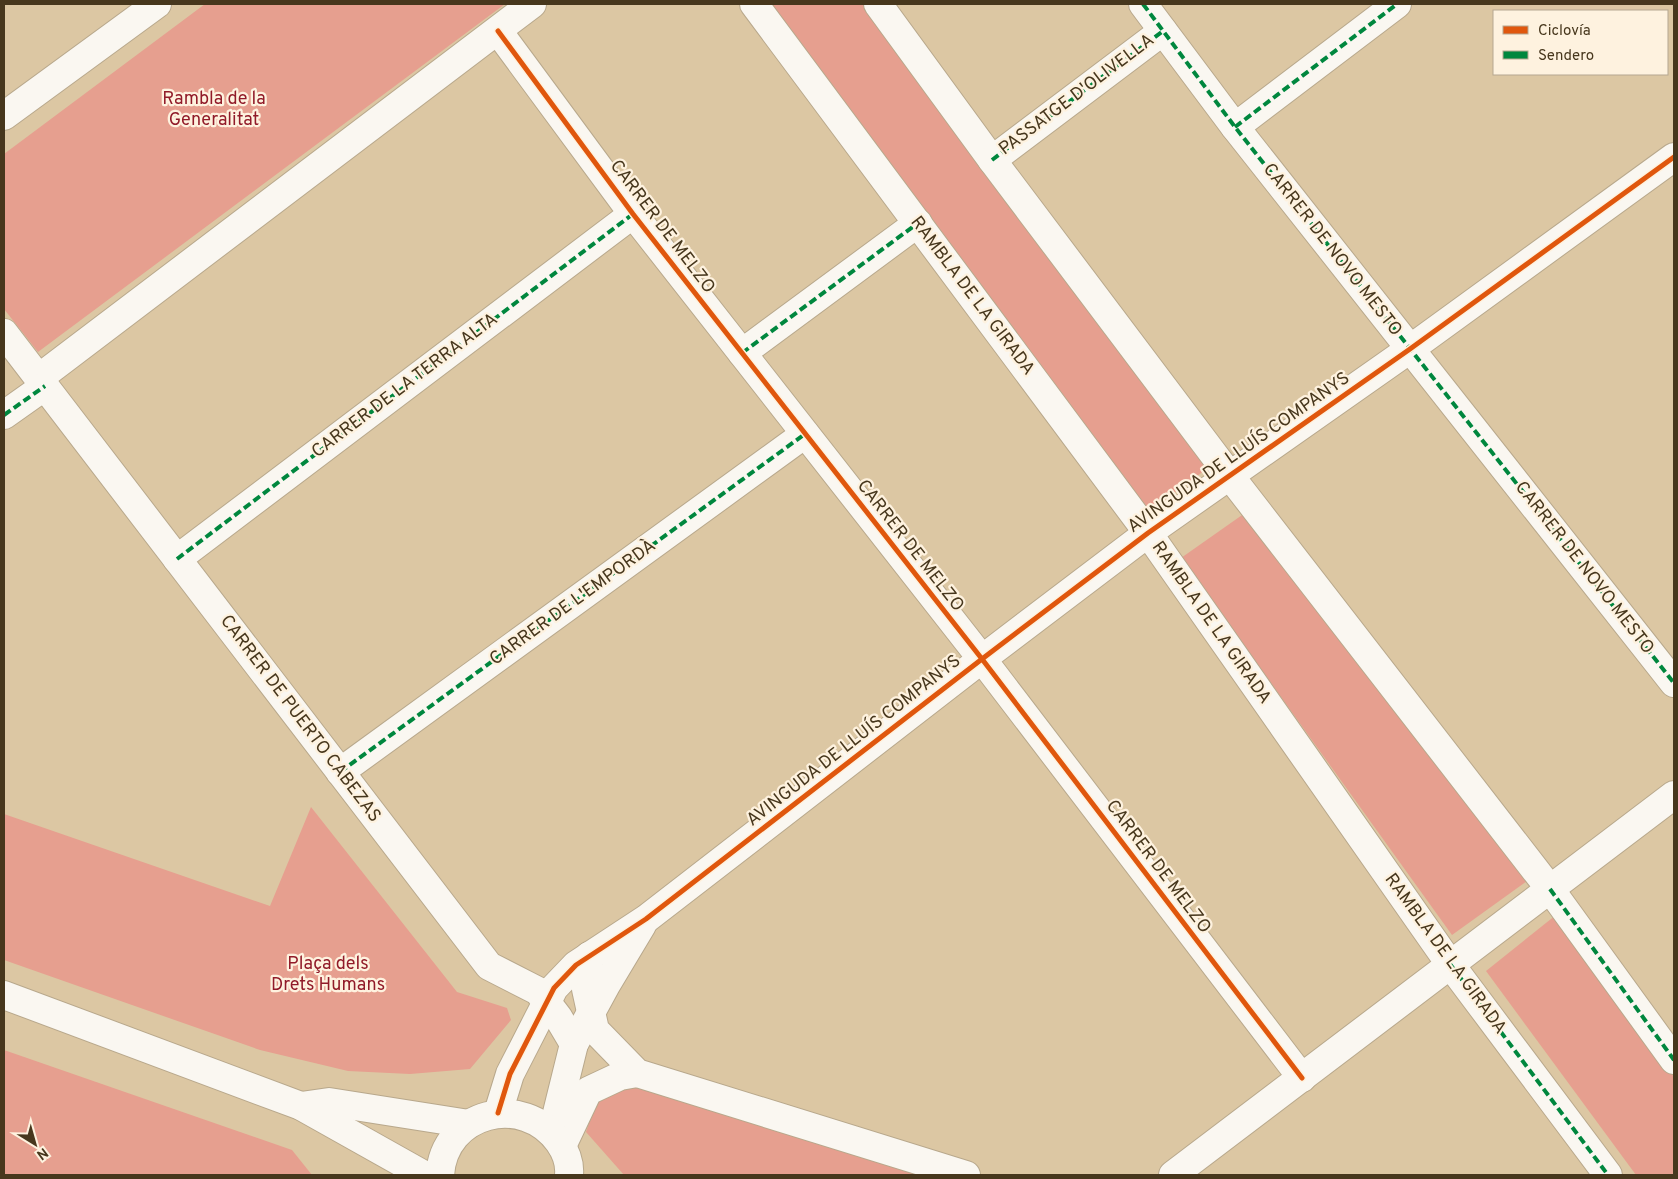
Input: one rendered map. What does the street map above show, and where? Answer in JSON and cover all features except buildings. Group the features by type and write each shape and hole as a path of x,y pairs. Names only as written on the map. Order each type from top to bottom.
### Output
{"street":[{"path":"4,116 157,4"},
{"path":"4,415 42,382 532,4"},
{"name":"RAMBLA DE LA GIRADA","path":"754,4 1148,534 1450,964 1608,1175"},
{"path":"878,4 992,160 1230,476 1550,889 1674,1060"},
{"name":"CARRER DE NOVO MESTO","path":"1143,4 1235,127 1674,682"},
{"path":"1235,127 1397,4"},
{"name":"CARRER DE MELZO","path":"498,31 633,214 982,659 1302,1078"},
{"name":"PASSATGE D'OLIVELLA","path":"992,160 1163,31"},
{"name":"AVINGUDA DE LLUÍS COMPANYS","path":"498,1113 510,1074 554,988 576,965 646,919 982,659 1148,534 1410,349 1674,157"},
{"name":"CARRER DE LA TERRA ALTA","path":"177,559 633,214"},
{"path":"742,353 918,223"},
{"name":"CARRER DE PUERTO CABEZAS","path":"4,333 489,966 538,991 558,1016 574,1044"},
{"name":"CARRER DE L'EMPORDÀ","path":"340,772 805,434"},
{"path":"1174,1175 1674,795"},
{"name":"AVINGUDA DE LLUÍS COMPANYS","path":"566,1160 574,1044 606,985 646,919"},
{"path":"589,956 586,989 595,1030 637,1072 966,1175"},
{"path":"4,995 301,1106 424,1175"},
{"path":"566,1160 588,1091 620,1076 637,1072"},
{"path":"301,1106 329,1102 469,1124"},
{"path":"440,1175 446,1150 456,1135 469,1124 482,1117 498,1113 519,1114 539,1123 566,1160"}],"green space":[{"name":"Rambla de la Generalitat","path":"205,4 505,4 38,352 4,309 4,154"},
{"path":"770,4 867,4 1208,468 1148,512"},
{"path":"1245,513 1530,879 1452,935 1181,558"},
{"name":"Plaça dels Drets Humans","path":"311,807 457,992 507,1008 511,1020 470,1069 410,1074 348,1071 260,1050 4,960 4,814 270,906"},
{"path":"1556,915 1674,1077 1674,1175 1636,1175 1486,971"},
{"path":"4,1050 292,1150 312,1175 4,1175"},
{"path":"649,1084 917,1175 624,1175 586,1132 599,1093"}],"marked path":[{"path":"1143,4 1235,127 1674,683"},
{"path":"1235,127 1397,4"},
{"path":"992,160 1163,31"},
{"path":"177,559 633,214"},
{"path":"742,353 918,223"},
{"path":"4,415 45,386"},
{"path":"340,772 805,434"},
{"path":"1550,889 1674,1060"},
{"path":"1450,964 1608,1175"}],"cycle path":[{"path":"498,31 633,214 982,659 1302,1078"},
{"path":"498,1113 510,1074 554,988 576,965 646,919 1148,533 1410,349 1674,157"}]}
